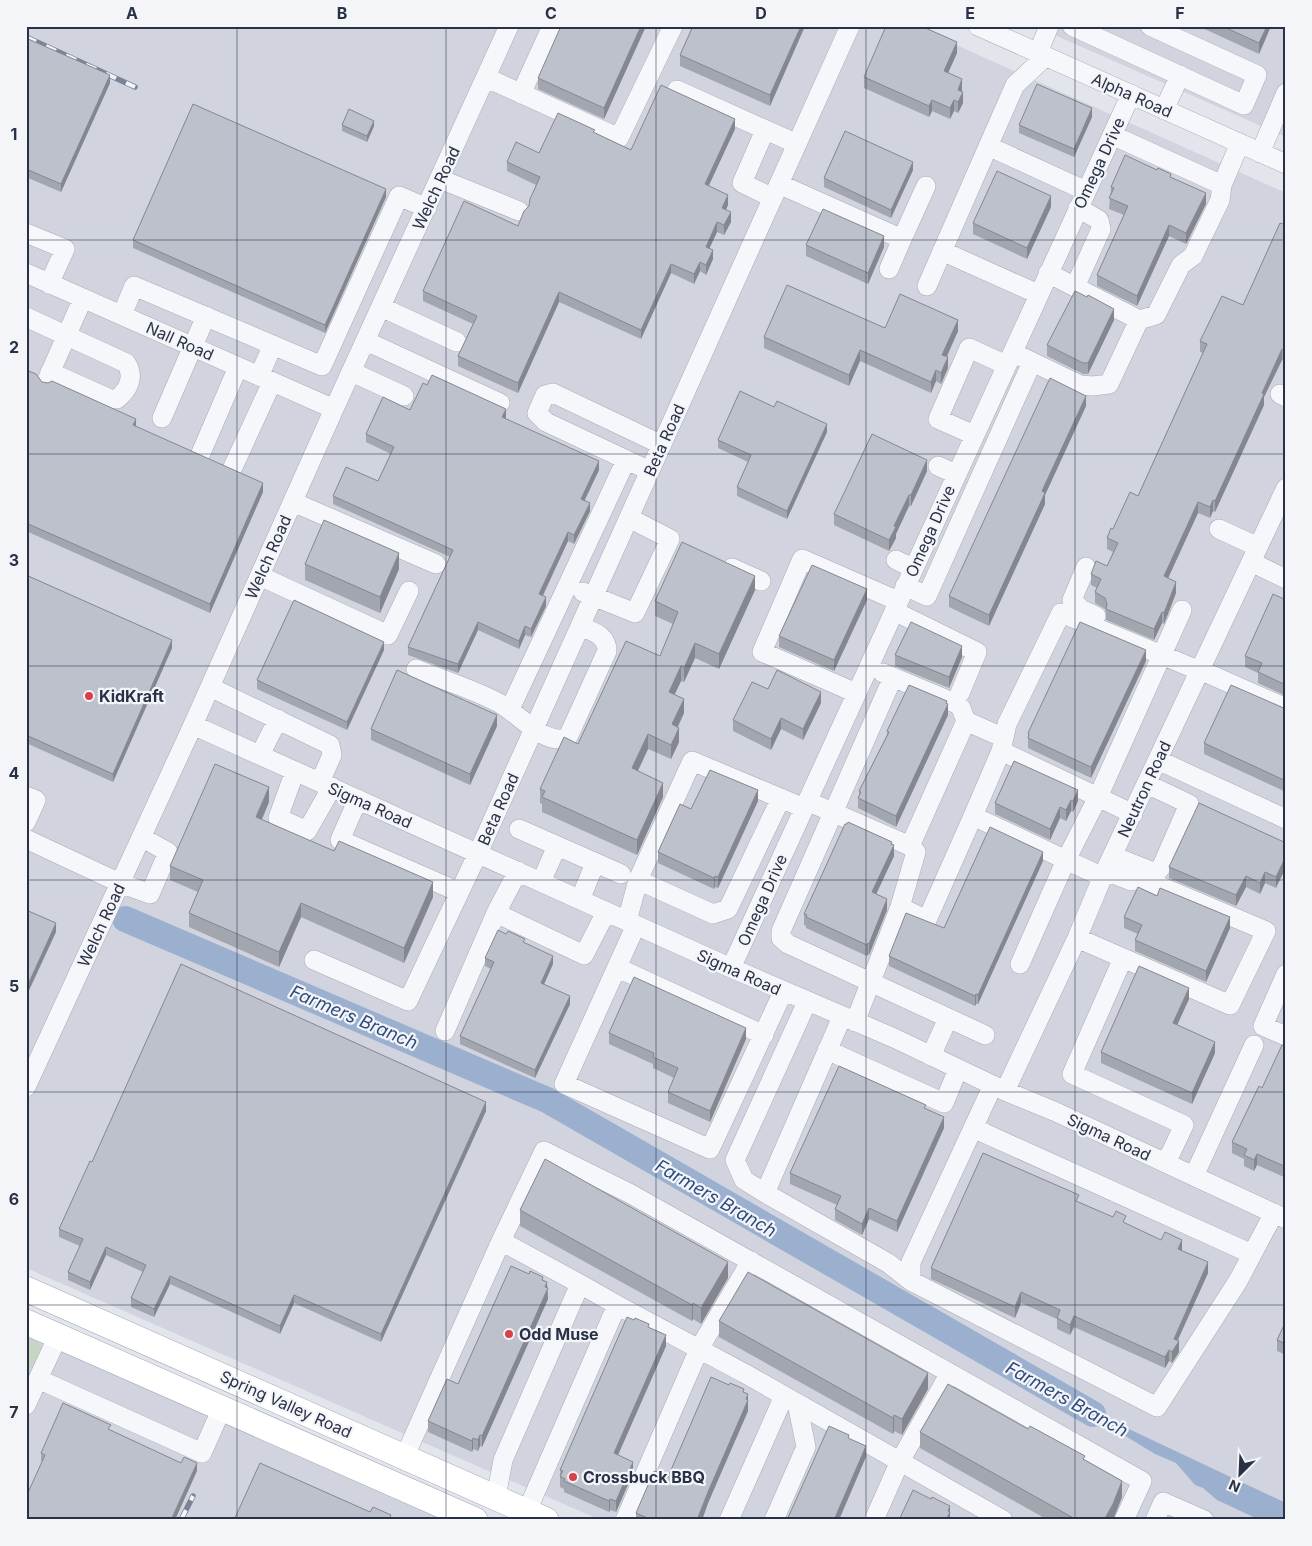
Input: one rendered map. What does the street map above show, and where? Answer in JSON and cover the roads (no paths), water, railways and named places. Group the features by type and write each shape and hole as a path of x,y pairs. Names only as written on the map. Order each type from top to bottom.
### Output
{"main road":[{"name":"Spring Valley Road","path":"26,1289 536,1515"},
{"name":"Spring Valley Road","path":"26,1322 475,1520"},
{"path":"335,1457 347,1431"}],"street":[{"name":"Welch Road","path":"26,1087 193,725 334,409 510,26"},
{"path":"521,94 552,26"},
{"path":"486,78 619,138 673,26"},
{"name":"Beta Road","path":"314,960 408,1001 478,853 850,26"},
{"name":"Alpha Road","path":"978,26 1286,164"},
{"path":"927,286 1015,85 1042,55 1050,26"},
{"path":"1072,26 1244,104 1257,75 1150,26"},
{"path":"1164,110 1180,75"},
{"path":"677,90 797,144"},
{"path":"1260,153 1282,113 1286,93"},
{"name":"Omega Drive","path":"731,968 1131,94"},
{"path":"766,130 742,183 776,191 902,239"},
{"path":"1112,136 1222,185"},
{"path":"1048,273 1139,320 1156,315 1181,265 1193,256 1220,200 1222,185 1240,143"},
{"path":"988,146 1086,191"},
{"path":"440,179 518,212"},
{"path":"889,268 926,186"},
{"path":"122,315 134,286 322,366 399,196 427,208"},
{"path":"1075,287 1101,229 1099,220 1078,208"},
{"path":"26,232 64,249 49,284"},
{"path":"942,251 1038,294"},
{"name":"Nall Road","path":"26,273 334,409"},
{"path":"26,317 66,335 126,363 130,369 130,381 125,392 117,399 110,399 49,376 66,335 83,298"},
{"path":"381,307 457,342"},
{"path":"162,418 206,316"},
{"path":"974,435 938,419 969,348 1029,370 1080,385 1109,384 1139,320"},
{"path":"333,342 363,348 500,403"},
{"path":"233,467 266,379 273,345"},
{"path":"201,453 238,366"},
{"path":"899,600 927,596 1029,370"},
{"path":"352,372 404,396"},
{"path":"650,471 546,422 537,413 545,395 552,393 662,444"},
{"path":"510,709 626,460"},
{"path":"938,466 956,474"},
{"name":"Neutron Road","path":"911,1281 911,1262 973,1128 999,1088 1077,938 1107,868 1286,488"},
{"path":"293,502 436,564"},
{"path":"568,585 635,613 678,542 629,518"},
{"path":"1219,530 1286,579"},
{"path":"856,694 762,652 802,559 899,600 977,652 960,693"},
{"path":"896,560 913,568"},
{"path":"720,562 761,581"},
{"path":"1086,567 1072,600 1081,609 1200,670 1286,708"},
{"path":"260,576 388,635 409,591"},
{"path":"1020,964 1182,610"},
{"path":"900,907 927,920 1003,744 1008,724 1061,613 1164,651"},
{"path":"416,669 496,702 510,709 534,729 554,739 561,739 568,737 606,656 606,642 602,637 580,626"},
{"path":"868,667 957,704 961,708 966,721 1098,797 1133,814"},
{"path":"893,677 781,931 781,938 788,944 986,1035"},
{"path":"210,687 330,745 332,755 326,784 307,830 278,818 295,771"},
{"path":"260,755 278,720"},
{"path":"910,846 966,721"},
{"name":"Sigma Road","path":"193,725 784,992 1056,1112 1280,1216"},
{"path":"1158,760 1286,819"},
{"path":"765,1193 827,1050 871,983 900,907 916,852 910,846 833,813 781,798 692,761 630,877 632,923 618,968 564,1084 710,1149 784,992"},
{"path":"972,816 1066,860 1107,868 1156,873 1162,866 1189,804 1147,784"},
{"path":"26,796 36,800 26,822"},
{"path":"519,829 713,914 728,909 781,798"},
{"path":"358,799 340,840 459,892"},
{"path":"26,839 120,883 150,894 168,852 141,837"},
{"path":"542,882 557,846"},
{"path":"580,900 595,862"},
{"path":"1077,938 1230,1006 1266,931 1144,879 1131,881 1107,868"},
{"path":"445,1031 496,913 518,871"},
{"path":"496,913 584,955 606,912"},
{"path":"1124,958 1072,1074 1184,1125 1166,1163"},
{"path":"618,968 764,1035"},
{"path":"1286,974 1263,1026 1286,1036"},
{"path":"807,1002 735,1160 744,1180 888,1263 911,1281 1157,1407 1238,1281 1252,1254 1280,1216"},
{"path":"931,1056 948,1018"},
{"path":"1194,1176 1254,1045"},
{"path":"827,1050 944,1103 958,1069"},
{"path":"973,1128 1252,1254"},
{"path":"405,1456 501,1241 544,1151 629,1193 1142,1481 1124,1520"},
{"path":"501,1241 900,1461 983,1515 1003,1520"},
{"path":"625,1520 699,1349 751,1261"},
{"path":"496,1497 503,1460 580,1284"},
{"path":"536,1515 617,1305"},
{"path":"26,1405 58,1336"},
{"path":"874,1520 900,1461 950,1373"},
{"path":"38,1380 202,1453 222,1408"},
{"path":"729,1520 790,1400"},
{"path":"774,1520 806,1447 790,1400"},
{"path":"1156,1520 1164,1502 1204,1520"}],"water":[{"path":"1063,1398 1286,1503 1286,1520 1260,1520 1217,1500 1203,1488 1195,1485 1176,1463 1155,1454"}],"waterway":[{"name":"Farmers Branch","path":"125,919 547,1100 1093,1414"}],"railway":[{"path":"26,37 135,87"},
{"path":"181,1520 193,1496"}],"place":[{"name":"KidKraft","path":"89,696"},
{"name":"Odd Muse","path":"509,1334"},
{"name":"Crossbuck BBQ","path":"573,1477"}]}
